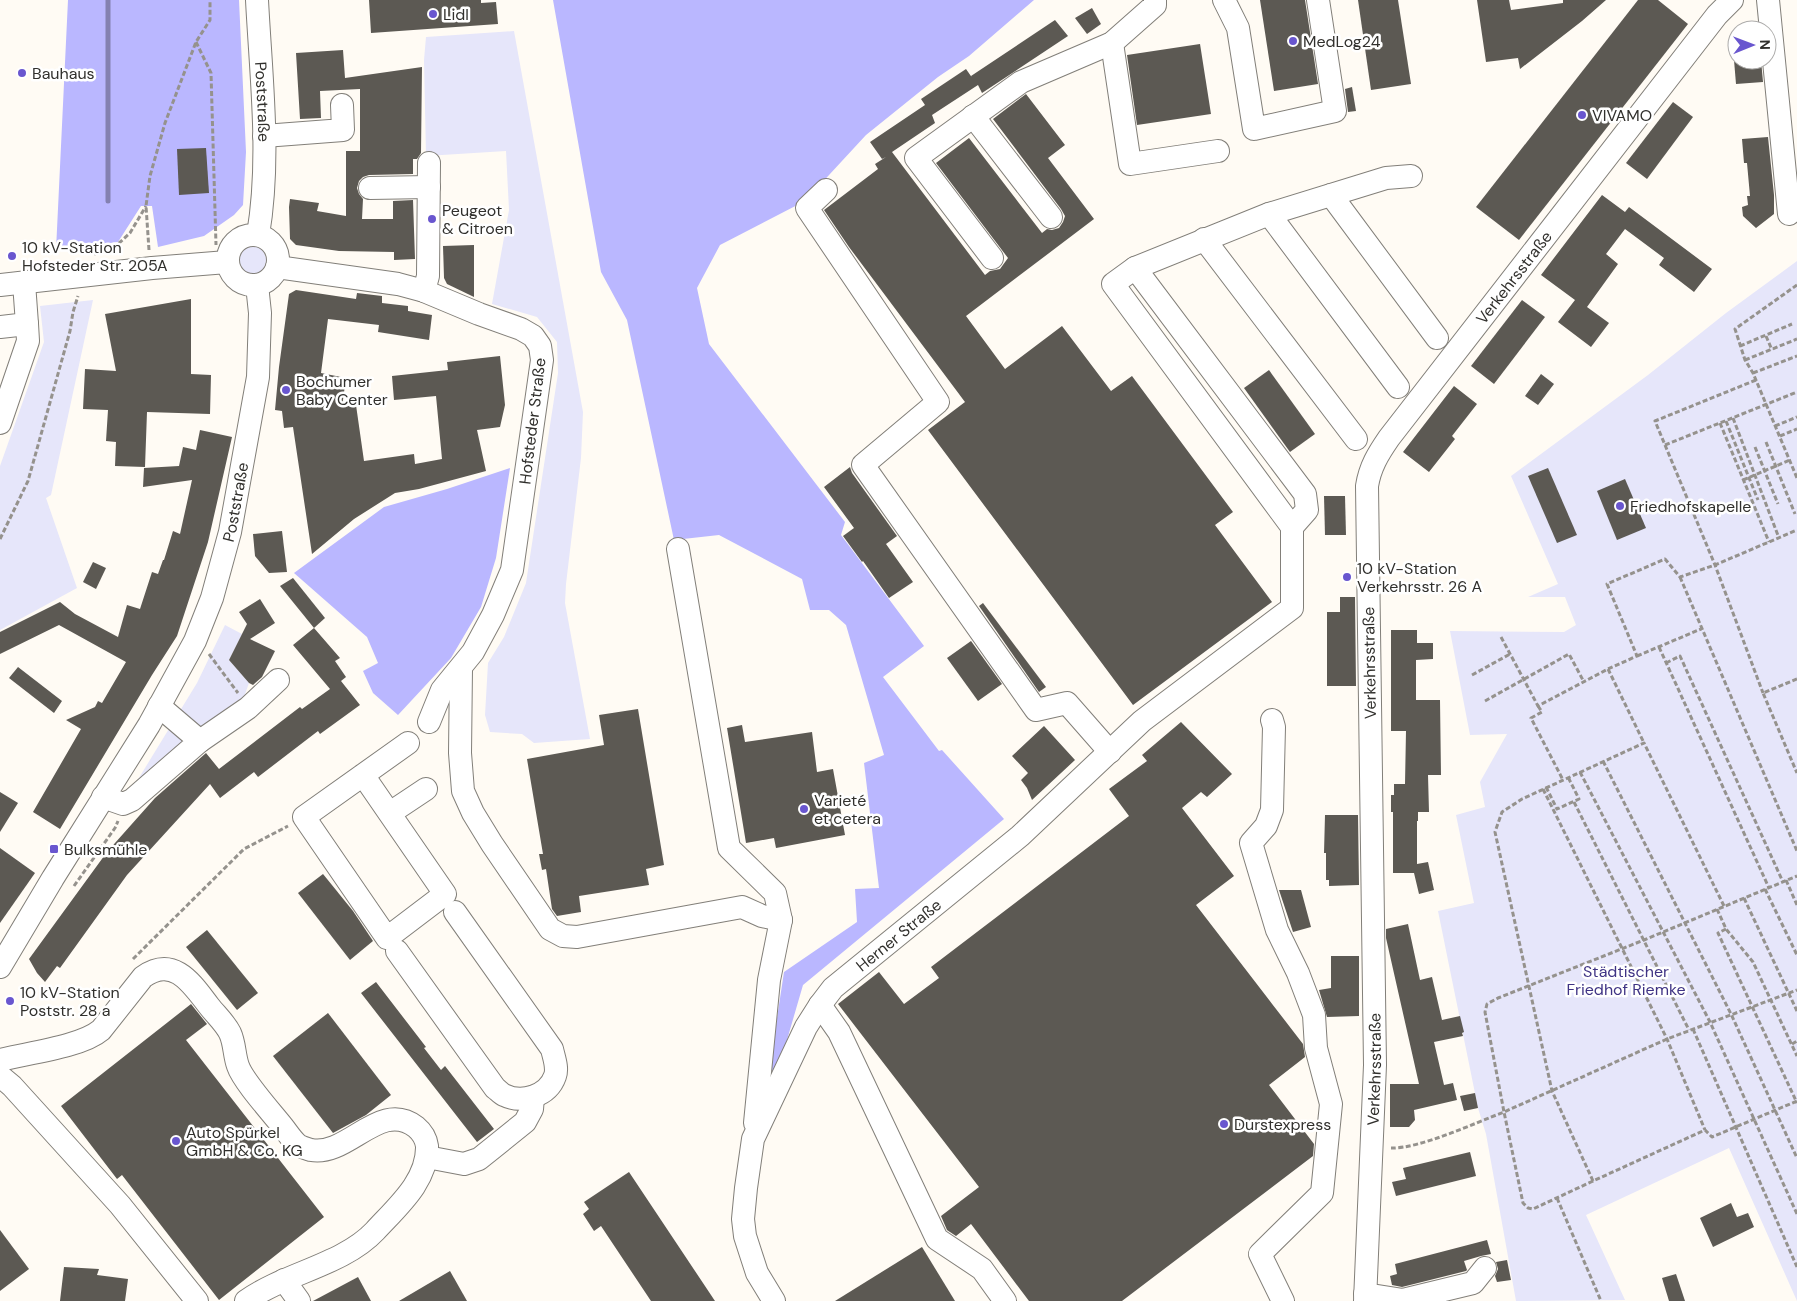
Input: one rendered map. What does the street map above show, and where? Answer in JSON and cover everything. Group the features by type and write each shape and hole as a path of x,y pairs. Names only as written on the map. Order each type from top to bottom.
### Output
{"street":[{"name":"Poststraße","path":"257,0 264,136 264,180 258,236"},
{"path":"992,258 916,158 1021,82 1112,43 1155,5 1155,0"},
{"path":"1224,0 1238,28 1254,129 1335,111 1318,0"},
{"name":"Verkehrsstraße","path":"1365,1298 1373,1147 1375,1065 1367,486 1369,472 1376,457 1389,438 1717,15 1732,0"},
{"path":"1768,0 1789,214"},
{"path":"1112,43 1130,164 1218,151"},
{"path":"264,136 343,130 342,105"},
{"path":"974,116 1051,217"},
{"path":"424,291 428,276 429,163"},
{"path":"1356,438 1204,240 1269,214 1386,178 1411,176"},
{"path":"370,188 429,187"},
{"path":"826,190 808,208 938,402 863,465 1036,710 1067,703 1110,752"},
{"path":"1331,195 1437,338"},
{"path":"1269,214 1398,387"},
{"path":"251,235 266,239 276,251 277,267 270,279 256,285 236,280 222,263 238,240 251,235"},
{"name":"Herner Straße","path":"774,1301 757,1273 745,1236 743,1219 753,1139 806,1027 820,1005 833,988 1020,836 1142,721 1292,608 1292,527 1306,510 1304,494 1135,268 1204,240"},
{"path":"0,285 152,268 222,263"},
{"name":"Hofsteder Straße","path":"277,267 398,284 424,291 479,314 522,329 533,336 540,346 542,360 512,570 493,615 473,652 442,690 428,722"},
{"path":"0,423 28,341 24,283"},
{"name":"Poststraße","path":"0,967 102,797 142,737 196,641 212,598 230,532 258,377 260,313 256,285"},
{"path":"0,327 27,324"},
{"path":"678,550 729,848 775,893 781,920 768,990 753,1139"},
{"path":"461,668 460,762 463,791 473,813 492,844 550,929 563,936 577,937 742,907 762,916 781,920"},
{"path":"102,797 123,804 132,800 200,741 248,708 278,680"},
{"path":"159,706 200,741"},
{"path":"1272,720 1274,727 1272,810 1266,826 1251,843 1277,930 1298,973 1314,1014 1316,1048 1331,1104 1322,1192 1260,1254 1283,1301"},
{"path":"363,775 445,894 387,938 304,817 363,775 408,743"},
{"path":"390,813 426,789"},
{"path":"398,952 495,1088 504,1096 514,1098 533,1097 543,1092 555,1076 556,1064 552,1049 455,912"},
{"path":"0,1060 94,1037 136,985 152,971 172,970 192,984 229,1031 238,1067 298,1145 312,1150 325,1150 340,1145 375,1124 393,1119 409,1122 420,1130 426,1142 427,1156 417,1183 364,1242 347,1252 284,1280 246,1301"},
{"path":"820,1005 839,1032 937,1239 982,1269 1005,1301"},
{"path":"0,1076 12,1086 120,1205 197,1301"},
{"path":"427,1156 464,1164 479,1159 525,1122 532,1109 533,1097"},
{"path":"1365,1298 1403,1300 1473,1283 1485,1268"},
{"path":"284,1280 300,1301"}],"path":[{"path":"152,268 148,245 146,206 150,176 165,123 196,42 210,20 210,0"},
{"path":"196,42 211,73 222,263"},
{"path":"0,540 28,481 70,331 73,312 96,250 117,245 130,233 146,206"},
{"path":"1797,285 1735,329 1745,360 1754,373 1797,478"},
{"path":"1740,346 1792,324"},
{"path":"1766,336 1772,350"},
{"path":"1745,360 1797,339"},
{"path":"1754,373 1797,356"},
{"path":"1756,380 1655,421 1715,565 1797,773"},
{"path":"1665,445 1797,392"},
{"path":"1776,426 1797,417"},
{"path":"1733,418 1779,538"},
{"path":"1726,421 1758,500"},
{"path":"1720,423 1769,542"},
{"path":"1780,436 1797,430"},
{"path":"1766,442 1794,514"},
{"path":"1755,447 1778,504"},
{"path":"1743,480 1776,466 1797,462"},
{"path":"1680,577 1715,565 1797,530"},
{"path":"1637,656 1607,584 1665,559 1680,577 1797,851"},
{"path":"1538,706 1608,669 1701,629"},
{"path":"1501,637 1542,712 1531,718 1562,780"},
{"path":"1658,647 1797,955"},
{"path":"209,653 248,708"},
{"path":"1472,675 1510,654"},
{"path":"1485,701 1569,654 1584,682"},
{"path":"1666,663 1680,656 1784,881 1797,905"},
{"path":"1608,669 1724,906"},
{"path":"1764,693 1797,679"},
{"path":"1593,1181 1552,1091 1495,832 1502,812 1522,798 1644,744"},
{"path":"1604,761 1731,1014 1797,1158"},
{"path":"1580,772 1710,1022 1797,1214"},
{"path":"1545,788 1557,809 1574,802 1579,799 1568,777"},
{"path":"1545,788 1666,1039 1705,1130 1712,1137 1797,1102 1718,933 1726,929"},
{"path":"1574,802 1691,1030 1797,1267"},
{"path":"136,985 124,968 135,957 244,849 304,817"},
{"path":"1705,1130 1533,1209 1528,1208 1523,1203 1485,1012 1488,1004 1498,998 1797,876"},
{"path":"1744,898 1797,1011"},
{"path":"1717,909 1726,929 1753,962 1797,1056"},
{"path":"1373,1147 1399,1148 1426,1141 1504,1112 1666,1039 1797,990"},
{"path":"1792,1044 1797,1041"},
{"path":"1557,1198 1601,1301"}],"green space":[{"path":"514,31 583,412 581,458 565,603 590,739 534,743 522,734 490,732 485,715 488,663 504,637 526,583 558,373 557,342 537,317 492,304 509,210 506,151 426,156 424,60 426,37"},
{"path":"250,244 256,245 261,249 265,254 265,266 261,271 256,275 250,276 244,275 239,271 235,266 234,260 235,254 239,249 244,245"},
{"name":"Städtischer Friedhof Riemke","path":"1797,261 1797,1301 1729,1148 1586,1215 1625,1300 1516,1301 1486,1134 1478,1108 1438,911 1474,903 1456,815 1485,807 1480,782 1507,734 1470,735 1450,631 1564,632 1576,625 1565,597 1528,597 1558,584 1511,476 1648,375 1726,313"},
{"path":"93,300 51,495 46,498 77,588 0,630 0,466 44,342 40,306"},
{"path":"225,625 242,634 229,660 249,683 244,697 134,786 197,683"}],"shaded area":[{"path":"68,0 239,0 246,152 243,205 234,215 204,236 158,247 152,206 141,206 118,242 56,250"},
{"path":"553,0 1034,0 969,56 938,77 866,135 805,201 720,245 697,288 709,344 845,522 841,535 924,646 883,677 939,751 942,750 1004,819 803,985 780,1064 772,1082 770,1064 784,972 857,922 855,889 879,888 864,763 884,755 846,625 829,610 810,610 802,579 719,535 674,540 627,320 601,272"},
{"path":"510,468 496,558 481,607 451,658 398,715 373,693 363,671 378,663 367,637 294,573 384,507"}],"building":[{"name":"Lidl","path":"369,0 481,0 481,3 496,2 498,24 371,33"},
{"name":"MedLog24","path":"1260,0 1305,0 1318,84 1274,91"},
{"path":"1358,0 1398,0 1411,84 1371,90"},
{"path":"1477,0 1509,0 1511,10 1563,3 1563,0 1606,0 1520,69 1518,58 1486,62"},
{"name":"VIVAMO","path":"1638,0 1658,0 1688,24 1519,240 1476,207"},
{"path":"1092,8 1101,24 1087,34 1075,18"},
{"path":"1055,20 1068,36 982,93 978,85 932,115 935,123 892,152 985,275 990,271 1000,269 1008,258 936,163 969,138 1042,233 1047,229 1059,228 1065,216 1061,209 993,119 1026,94 1065,145 1048,158 1094,219 966,316 1005,369 1062,326 1111,391 1132,376 1233,512 1215,525 1272,602 1133,705 928,430 965,402 849,247 824,210 878,169 875,164 886,157 882,159 870,142 925,105 921,99 966,69 973,79 971,76"},
{"path":"1200,44 1211,114 1137,125 1127,55"},
{"path":"343,50 345,78 422,67 421,153 417,159 413,159 413,174 369,175 359,181 357,188 363,199 362,219 393,219 393,201 413,200 415,259 394,260 394,252 339,251 296,245 290,239 290,199 319,203 317,211 346,216 346,151 360,151 360,89 320,91 321,118 300,119 296,53"},
{"path":"1735,70 1762,70 1763,82 1736,84"},
{"path":"1352,87 1356,111 1348,112 1345,89"},
{"path":"1673,102 1693,117 1647,179 1626,163"},
{"path":"1768,137 1774,214 1756,228 1743,216 1742,207 1748,205 1747,196 1750,196 1747,163 1744,163 1742,139"},
{"path":"206,148 209,193 179,195 177,149"},
{"path":"1602,195 1625,212 1629,207 1712,269 1694,292 1659,265 1664,258 1625,229 1606,254 1618,264 1587,307 1609,323 1591,347 1558,322 1575,300 1541,275"},
{"path":"474,245 474,297 447,284 444,278 443,246"},
{"path":"296,290 356,299 357,293 382,296 382,303 408,306 408,311 432,315 429,340 378,332 379,325 328,319 321,373 346,378 342,407 356,405 364,461 414,454 415,464 442,459 436,396 394,400 392,376 448,370 447,362 500,356 505,405 500,427 477,430 486,471 419,489 395,493 354,519 312,554 293,427 284,428 282,411 275,410 289,294"},
{"path":"191,299 191,374 211,375 210,414 147,412 145,467 115,466 116,442 106,441 108,410 83,409 85,369 116,371 105,314"},
{"path":"1522,300 1545,317 1494,384 1471,366"},
{"path":"1269,370 1315,434 1290,452 1244,388"},
{"path":"1541,374 1554,384 1538,405 1525,396"},
{"path":"1454,386 1477,404 1452,436 1455,439 1429,472 1403,452"},
{"path":"200,430 232,437 208,542 177,636 60,829 33,812 81,729 66,720 95,707 98,701 102,703 126,662 59,625 0,654 0,632 60,602 75,614 118,637 127,605 140,609 152,572 158,574 173,531 180,534 192,480 143,487 144,468 179,466 183,447 196,450"},
{"path":"850,467 852,473 897,536 886,544 913,582 889,598 843,536 854,528 824,487"},
{"path":"1548,468 1577,535 1557,543 1528,476"},
{"name":"Friedhofskapelle","path":"1625,479 1646,528 1617,540 1597,491"},
{"path":"1324,496 1345,496 1346,535 1325,535"},
{"path":"282,531 287,572 269,573 255,556 253,534"},
{"path":"93,562 106,568 96,589 83,582"},
{"path":"293,578 325,618 314,628 280,586"},
{"path":"1340,597 1355,597 1356,686 1327,686 1327,612 1340,612"},
{"path":"260,599 275,623 250,639 275,651 262,677 253,685 249,683 229,660 247,624 239,612"},
{"path":"983,603 1046,687 1039,692 979,606"},
{"path":"314,628 340,658 335,661 346,677 341,681 360,705 320,734 318,731 258,777 254,772 220,798 210,784 127,875 60,968 57,966 45,982 29,959 107,852 155,798 206,753 219,769 300,707 302,709 330,689 293,645"},
{"path":"1391,630 1417,630 1417,643 1433,643 1433,659 1416,660 1416,700 1440,700 1441,775 1428,775 1429,812 1418,812 1417,821 1417,864 1428,862 1434,890 1419,894 1414,873 1393,873 1393,812 1391,812 1391,795 1394,795 1394,784 1405,784 1406,731 1391,731"},
{"path":"971,641 1002,684 978,701 947,658"},
{"path":"18,667 62,701 54,713 9,678"},
{"path":"638,709 664,865 646,869 649,885 579,896 581,912 557,916 552,909 546,869 542,870 539,854 543,854 527,759 604,745 599,715"},
{"path":"1181,722 1232,774 1207,797 1201,792 1182,808 1234,876 1196,905 1303,1044 1305,1057 1269,1085 1314,1144 1313,1156 1122,1301 1029,1301 971,1224 956,1236 947,1230 941,1216 979,1187 838,1004 879,972 904,1004 939,978 931,967 1129,816 1109,789 1147,761 1142,755"},
{"path":"742,725 745,742 812,732 817,772 833,769 845,835 776,848 774,838 746,843 727,728"},
{"path":"1044,726 1075,760 1032,800 1021,780 1028,773 1012,756"},
{"path":"0,792 18,803 0,832"},
{"path":"1325,815 1358,815 1359,885 1329,886 1329,880 1326,880 1326,853 1324,853"},
{"path":"0,848 35,873 0,923"},
{"path":"323,874 353,911 373,941 350,960 298,893"},
{"path":"1279,890 1301,890 1311,927 1293,932"},
{"path":"1408,924 1420,980 1432,977 1442,1020 1460,1016 1464,1032 1462,1033 1463,1036 1434,1042 1444,1085 1453,1083 1457,1100 1414,1110 1415,1120 1409,1127 1390,1127 1390,1084 1419,1084 1386,938 1386,929"},
{"path":"207,930 258,993 237,1010 186,947"},
{"path":"1331,956 1359,956 1359,1016 1327,1017 1319,990 1331,988"},
{"path":"376,982 426,1047 424,1048 441,1070 445,1066 494,1129 477,1142 361,993"},
{"name":"Auto Spürkel GmbH & Co. KG","path":"191,1004 207,1024 186,1040 324,1217 219,1300 122,1175 117,1179 61,1106"},
{"path":"328,1013 391,1095 366,1115 333,1133 273,1056"},
{"path":"1475,1093 1478,1108 1464,1111 1460,1096"},
{"path":"1470,1152 1476,1176 1396,1196 1392,1182 1406,1179 1403,1168"},
{"path":"629,1172 715,1301 651,1301 601,1226 594,1231 583,1214 589,1209 584,1202"},
{"path":"1731,1203 1737,1217 1748,1213 1754,1227 1713,1247 1700,1218"},
{"path":"0,1230 29,1269 0,1291"},
{"path":"1487,1240 1491,1254 1464,1261 1466,1271 1402,1287 1392,1285 1390,1276 1397,1274 1395,1264"},
{"path":"922,1247 955,1301 835,1301"},
{"path":"1507,1260 1511,1280 1497,1282 1495,1276 1498,1269 1496,1262"},
{"path":"64,1267 99,1269 97,1275 128,1279 125,1301 60,1301"},
{"path":"450,1271 467,1301 399,1301"},
{"path":"1676,1274 1685,1301 1669,1301 1662,1278"},
{"path":"358,1277 371,1301 313,1301"}],"waterway":[{"path":"108,0 108,201"}],"place":[{"name":"Lidl","path":"433,14"},
{"name":"MedLog24","path":"1293,41"},
{"name":"Bauhaus","path":"22,73"},
{"name":"VIVAMO","path":"1582,115"},
{"name":"Peugeot & Citroen","path":"432,219"},
{"name":"10 kV-Station Hofsteder Str. 205A","path":"12,256"},
{"name":"Bochumer Baby Center","path":"286,390"},
{"name":"Friedhofskapelle","path":"1620,506"},
{"name":"10 kV-Station Verkehrsstr. 26 A","path":"1347,577"},
{"name":"Varieté et cetera","path":"804,809"},
{"name":"Bulksmühle","path":"54,849"},
{"name":"10 kV-Station Poststr. 28 a","path":"10,1001"},
{"name":"Durstexpress","path":"1224,1124"},
{"name":"Auto Spürkel GmbH & Co. KG","path":"176,1141"}]}
